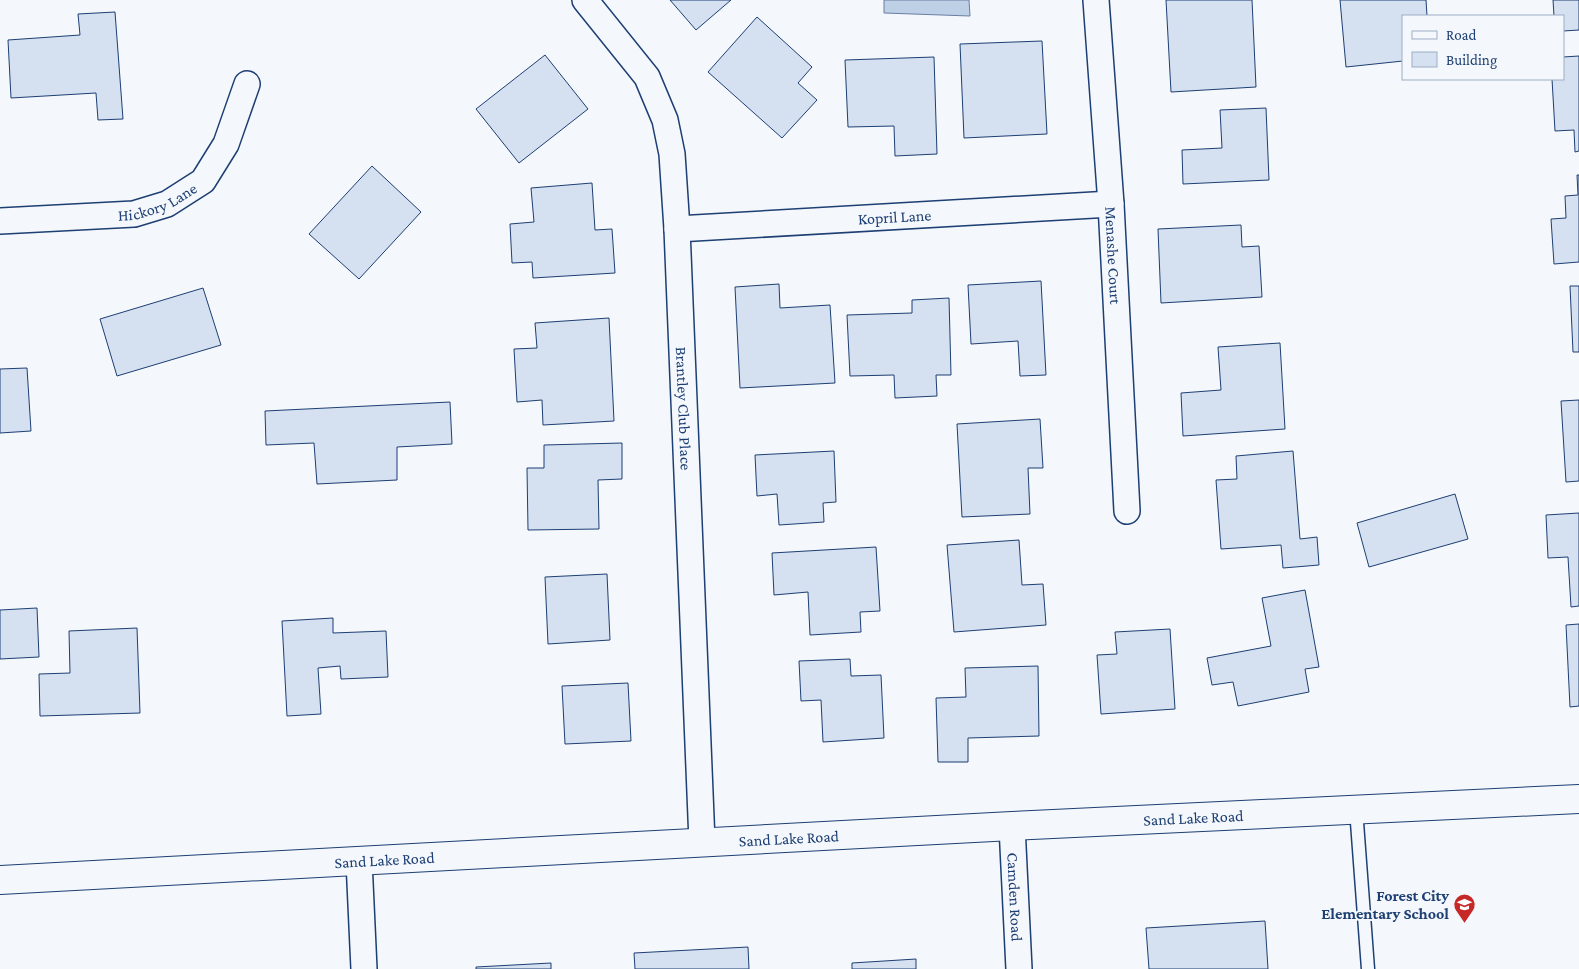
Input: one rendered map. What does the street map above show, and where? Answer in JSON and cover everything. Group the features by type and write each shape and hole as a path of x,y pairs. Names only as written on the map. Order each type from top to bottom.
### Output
{"street":[{"name":"Brantley Club Place","path":"585,0 647,77 665,120 672,154 677,229 702,842"},
{"name":"Menashe Court","path":"1096,0 1111,204 1127,510"},
{"name":"Hickory Lane","path":"0,221 134,214 167,204 203,181 226,144 247,84"},
{"name":"Kopril Lane","path":"677,229 1111,204"},
{"name":"Sand Lake Road","path":"0,880 1012,826 1579,799"},
{"name":"Camden Road","path":"1012,826 1019,969"},
{"path":"359,861 364,969"}],"lane":[{"path":"1356,809 1368,969"}],"water":[{"path":"884,0 969,0 970,16 884,13"}],"building":[{"path":"670,0 731,0 696,30"},
{"path":"1166,0 1252,0 1256,87 1171,92"},
{"path":"1340,0 1426,0 1427,15 1402,15 1402,61 1346,67"},
{"path":"1553,0 1579,0 1579,30 1564,31 1564,15 1554,15"},
{"path":"115,12 123,119 98,120 96,93 11,98 8,40 80,35 78,14"},
{"path":"757,17 812,67 798,83 817,100 782,138 708,72"},
{"path":"1042,41 1047,134 964,138 960,44"},
{"path":"545,55 588,109 519,163 476,109"},
{"path":"1579,56 1579,151 1575,152 1574,130 1555,131 1552,80 1564,80 1564,57"},
{"path":"934,57 937,154 895,156 894,126 848,127 845,60"},
{"path":"1266,108 1269,180 1183,184 1182,150 1222,148 1220,110"},
{"path":"372,166 421,212 359,279 309,234"},
{"path":"1577,175 1579,175 1579,262 1554,264 1551,219 1566,218 1565,196 1578,195"},
{"path":"592,183 595,230 612,229 615,273 533,278 532,262 512,263 510,224 534,222 531,188"},
{"path":"1241,225 1242,247 1259,246 1262,297 1161,303 1158,229"},
{"path":"1041,281 1046,375 1020,376 1018,341 971,344 968,285"},
{"path":"779,284 780,308 830,305 835,383 740,388 735,287"},
{"path":"1570,286 1579,286 1579,352 1573,352"},
{"path":"203,288 221,345 117,376 100,319"},
{"path":"949,298 951,375 936,375 937,396 895,398 894,375 850,376 847,315 912,313 912,300"},
{"path":"609,318 614,421 543,425 542,400 517,402 514,349 537,348 535,323"},
{"path":"1280,343 1285,429 1183,436 1181,393 1221,390 1218,347"},
{"path":"27,368 31,431 0,433 0,369"},
{"path":"1579,400 1579,481 1566,482 1561,401"},
{"path":"450,402 452,444 397,447 397,480 317,484 314,443 266,445 265,411"},
{"path":"1040,419 1043,468 1028,468 1030,514 962,517 957,424"},
{"path":"622,443 622,479 598,480 599,529 528,530 527,468 544,468 544,445"},
{"path":"834,451 836,502 823,503 824,522 779,525 777,494 757,496 755,455"},
{"path":"1293,451 1300,539 1317,537 1319,565 1283,568 1281,545 1221,549 1216,480 1237,479 1236,456"},
{"path":"1455,494 1468,539 1369,567 1357,523"},
{"path":"1579,513 1579,606 1571,607 1568,557 1548,558 1546,515"},
{"path":"1019,540 1022,585 1043,584 1046,625 954,632 947,545"},
{"path":"876,547 880,611 860,612 861,632 810,635 808,592 774,595 772,553"},
{"path":"607,574 610,640 548,644 545,577"},
{"path":"1305,590 1319,667 1305,669 1309,692 1238,706 1233,682 1212,685 1207,658 1271,646 1262,598"},
{"path":"37,608 39,657 0,659 0,610"},
{"path":"333,618 333,633 386,631 388,677 341,679 340,666 318,668 321,714 287,716 282,621"},
{"path":"1579,624 1579,706 1570,707 1566,625"},
{"path":"137,628 140,713 40,716 39,674 70,673 69,631"},
{"path":"1170,629 1175,709 1101,714 1097,655 1117,654 1115,632"},
{"path":"850,659 851,676 881,675 884,738 823,742 821,700 801,701 799,661"},
{"path":"1038,666 1039,736 968,738 968,762 938,762 936,698 966,697 965,668"},
{"path":"628,683 631,741 565,744 562,686"},
{"path":"1265,921 1268,969 1149,969 1146,928"},
{"path":"748,947 749,969 635,969 634,953"},
{"path":"916,959 916,969 852,969 852,963"},
{"path":"551,963 551,969 476,969 476,967"}],"place":[{"name":"Forest City Elementary School","path":"1465,923"}]}
